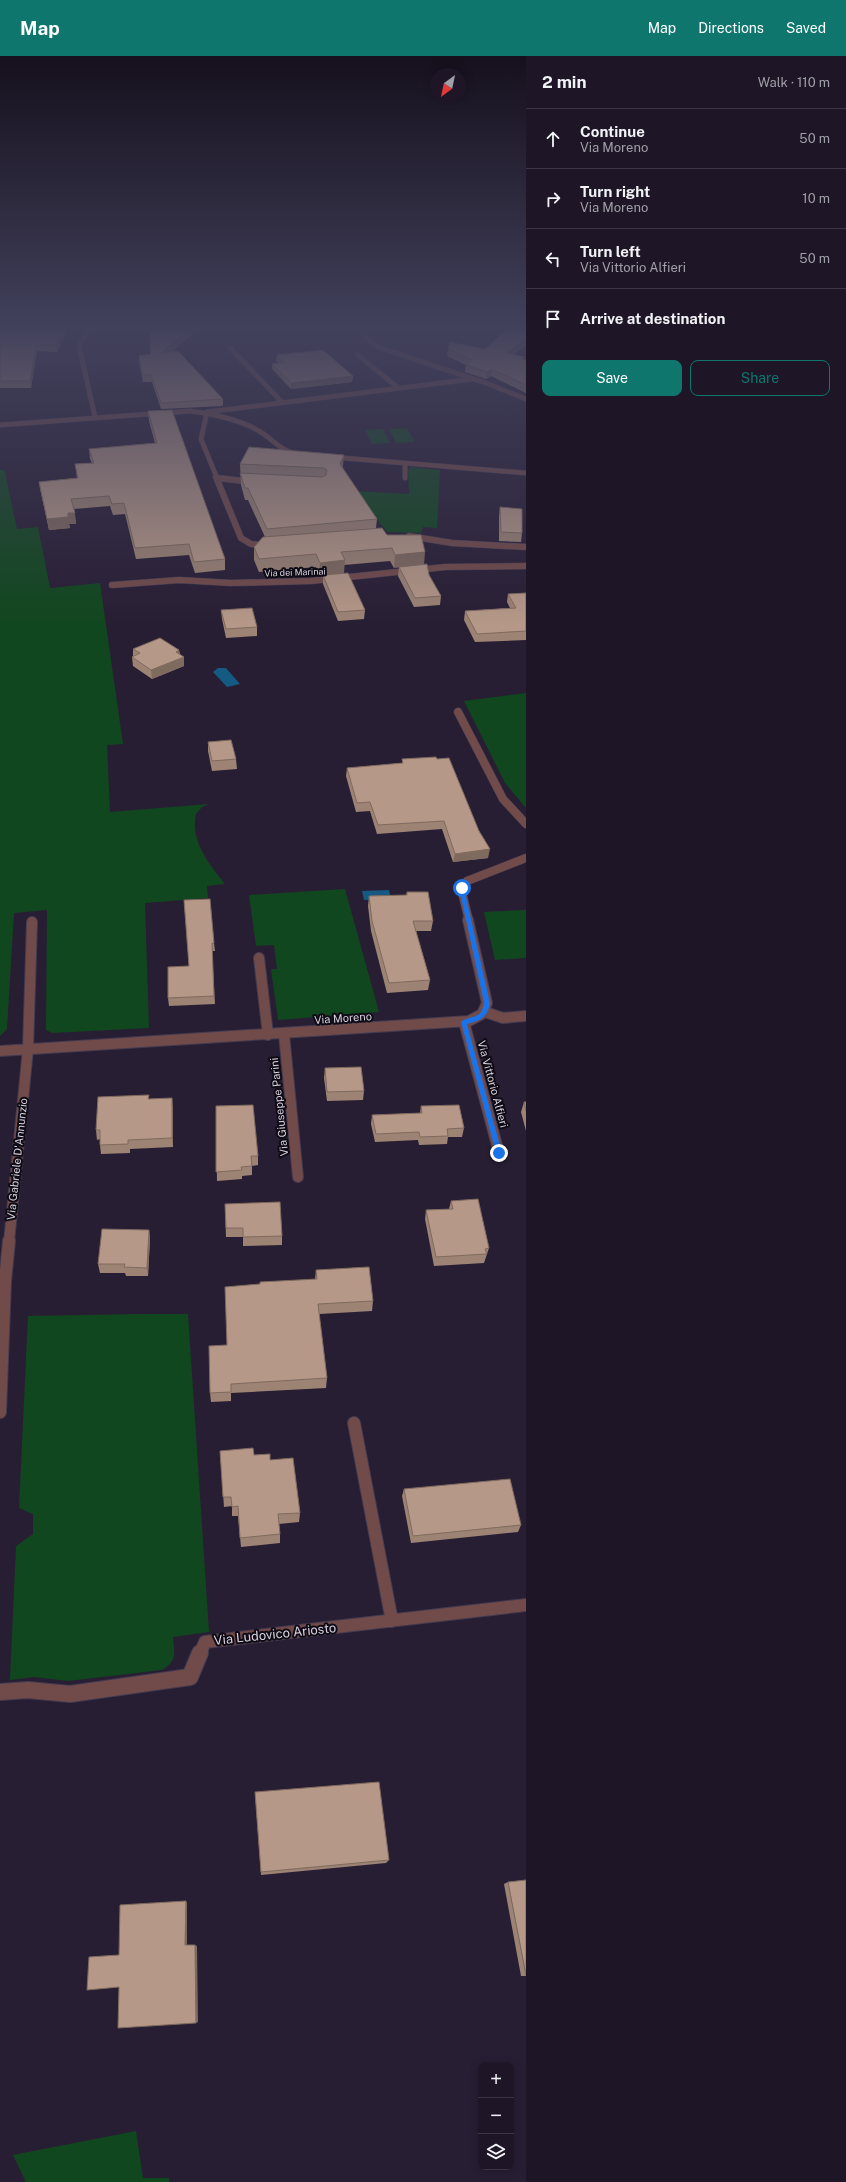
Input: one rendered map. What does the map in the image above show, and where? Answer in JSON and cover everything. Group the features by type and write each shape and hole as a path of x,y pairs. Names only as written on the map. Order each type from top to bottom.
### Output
{"street":[{"path":"205,425 201,439 241,538 244,541 259,545 276,545"},
{"path":"244,425 260,431 282,451 297,454"},
{"path":"328,457 526,473"},
{"path":"405,463 406,478"},
{"path":"217,478 257,482"},
{"path":"400,535 429,538 452,543 526,547"},
{"name":"Via dei Marinai","path":"112,585 179,580 231,583 311,580 431,568 526,566"},
{"path":"458,712 503,799 526,824"},
{"path":"526,858 467,881 462,888 487,1003 486,1012 503,1018 526,1016"},
{"name":"Via Gabriele D'Annunzio","path":"0,1412 6,1281 28,1050 32,922"},
{"path":"259,958 268,1034"},
{"name":"Via Moreno","path":"0,1051 464,1022 477,1019 486,1012"},
{"name":"Via Vittorio Alfieri","path":"464,1022 499,1153"},
{"name":"Via Giuseppe Parini","path":"284,1034 298,1177"},
{"path":"354,1423 392,1621"},
{"name":"Via Ludovico Ariosto","path":"0,1692 28,1690 70,1694 190,1677 205,1642 526,1605"}],"green space":[{"path":"407,428 415,442 396,443 389,429"},
{"path":"383,429 390,443 372,444 365,430"},
{"path":"411,467 440,470 437,528 423,527 421,533 387,532 354,491 409,494 408,470"},
{"path":"0,470 4,470 5,472 17,529 38,527 50,588 100,583 123,744 107,745 110,812 209,804 202,807 196,814 196,834 202,852 225,884 207,886 208,898 145,903 149,1028 52,1033 46,1030 47,910 14,913 7,1029 0,1036"},
{"path":"526,693 526,808 505,783 464,701"},
{"path":"345,889 379,1012 278,1020 271,969 277,969 274,945 256,946 249,895"},
{"path":"526,910 526,958 495,960 484,912"},
{"path":"188,1314 209,1632 173,1637 173,1660 162,1670 68,1681 34,1677 10,1680 16,1546 33,1534 33,1514 19,1508 28,1316"},
{"path":"136,2131 143,2178 169,2178 169,2182 26,2182 13,2155"}],"water":[{"path":"218,668 226,668 240,684 227,687 213,672"},
{"path":"389,890 391,899 364,900 362,891"}],"building":[{"path":"152,425 177,425 225,559 194,562 189,544 135,548 124,503 112,504 109,496 71,499 75,513 68,513 68,517 47,519 39,482 78,478 75,464 94,463 89,449 157,443"},
{"path":"249,447 344,455 340,464 377,519 267,529 248,488 245,488 240,473 322,477 326,475 327,470 323,468 240,464"},
{"path":"500,507 522,509 522,533 501,532"},
{"path":"382,528 387,535 421,535 425,552 395,555 392,548 341,552 345,560 320,563 316,554 259,559 254,547 263,537"},
{"path":"427,564 429,575 441,596 415,598 399,567"},
{"path":"348,573 365,610 338,612 323,575"},
{"path":"526,593 526,631 477,634 465,611 516,608 508,594"},
{"path":"252,608 257,627 226,629 221,610"},
{"path":"160,638 179,650 176,652 184,657 151,670 132,657 140,653 133,649"},
{"path":"231,740 236,759 212,761 208,742"},
{"path":"436,757 437,759 449,758 479,831 490,849 455,854 444,821 378,825 370,802 357,803 347,768 403,763 402,759"},
{"path":"407,892 428,892 433,921 413,921 430,980 389,983 372,921 369,896 407,895"},
{"path":"210,899 214,943 212,943 214,996 168,998 168,967 189,966 184,900"},
{"path":"361,1067 364,1091 327,1092 325,1068"},
{"path":"149,1095 148,1099 172,1098 172,1138 128,1140 128,1144 100,1145 100,1130 96,1130 98,1097"},
{"path":"253,1105 258,1156 251,1156 252,1166 241,1167 242,1170 216,1172 216,1106"},
{"path":"459,1105 464,1128 447,1129 448,1136 420,1137 419,1132 376,1134 372,1115 422,1113 421,1106"},
{"path":"478,1199 489,1248 485,1249 487,1254 436,1257 426,1210 453,1209 451,1201"},
{"path":"280,1202 282,1236 243,1237 243,1228 226,1228 225,1204"},
{"path":"102,1229 149,1230 147,1268 124,1267 125,1264 98,1264"},
{"path":"369,1267 373,1301 318,1304 327,1378 231,1384 231,1392 210,1393 209,1346 227,1345 225,1287 260,1284 260,1282 317,1279 316,1270"},
{"path":"253,1448 254,1455 270,1454 270,1460 293,1458 300,1513 278,1514 280,1534 240,1538 238,1506 232,1507 231,1497 223,1497 220,1451"},
{"path":"510,1479 521,1525 413,1536 404,1489"},
{"path":"379,1782 389,1860 261,1872 255,1792"},
{"path":"526,1880 526,1975 508,1882"},
{"path":"186,1901 185,1945 195,1945 196,2023 118,2028 119,1987 87,1990 89,1957 119,1955 120,1905"}],"route":[{"path":"462,888 487,1003 486,1012 477,1019 464,1022 499,1153"}]}
